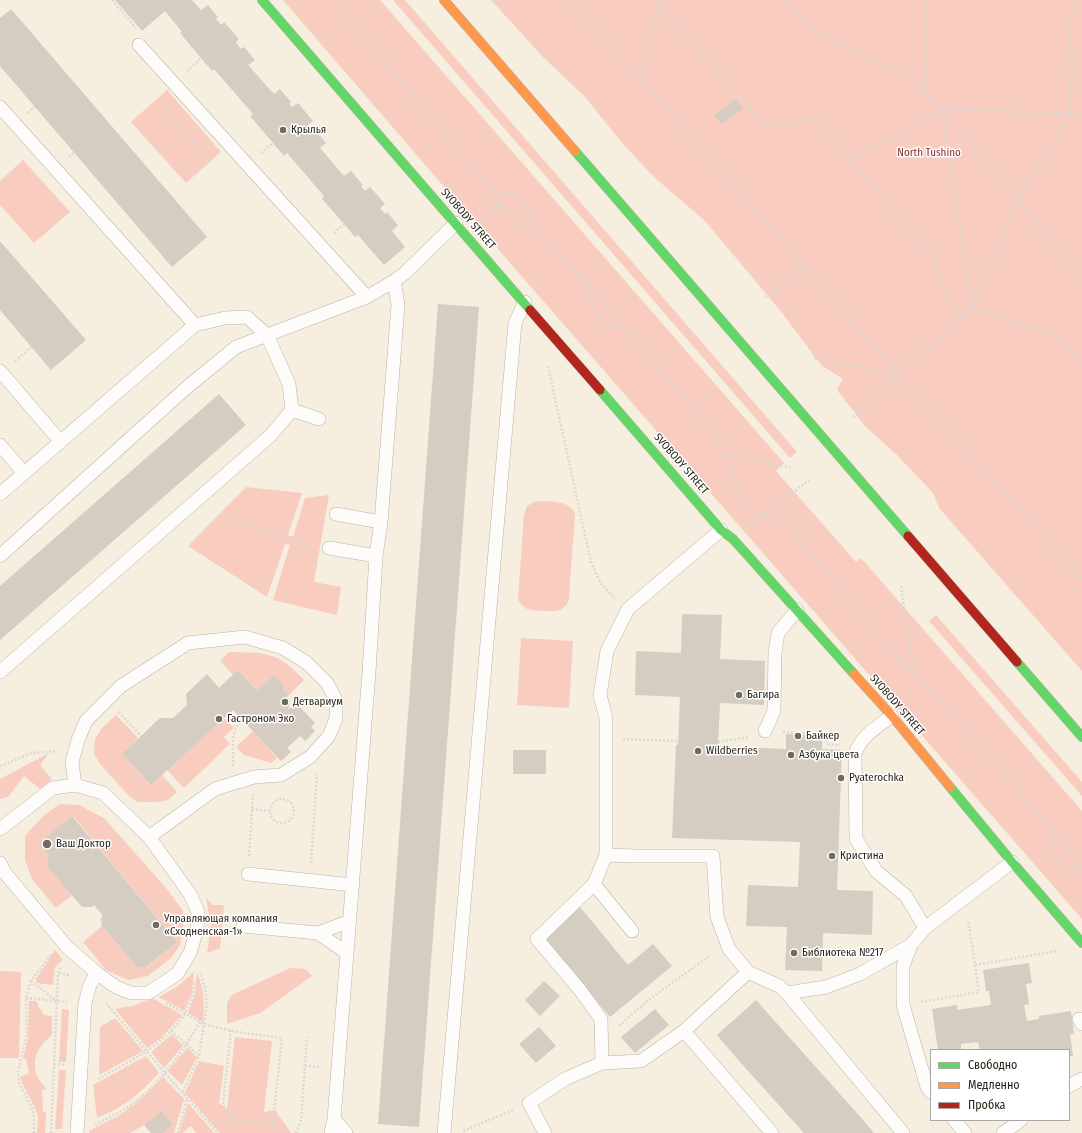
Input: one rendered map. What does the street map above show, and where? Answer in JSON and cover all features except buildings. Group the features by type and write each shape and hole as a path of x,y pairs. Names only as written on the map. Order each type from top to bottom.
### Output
{"street":[{"name":"SVOBODY STREET","path":"262,0 721,530 733,540 892,716 1012,862 1082,943"},
{"path":"444,0 1082,737"}],"lane":[{"path":"139,45 367,297"},
{"path":"0,107 195,325"},
{"path":"0,556 186,389 236,347 367,297 394,281 410,268 456,223"},
{"path":"332,1133 369,672 376,556 381,522 398,304 394,281"},
{"path":"444,1133 514,323 525,302"},
{"path":"0,494 195,325 225,318 247,317 267,336 288,384 292,410 270,436 0,672"},
{"path":"0,371 60,441"},
{"path":"292,410 319,419"},
{"path":"0,445 24,473"},
{"path":"336,514 381,522"},
{"path":"602,1064 601,1019 580,990 537,939 594,884 606,855 606,718 600,695 607,651 628,609 721,530"},
{"path":"324,547 376,556"},
{"path":"765,731 774,711 775,652 778,633 797,610"},
{"path":"75,785 72,762 86,721 121,686 188,643 245,637 283,648 307,663 327,683 336,700 336,719 329,736 310,757 281,775 254,777 215,789 149,837"},
{"path":"892,716 867,734 857,746 855,754 856,839 876,871 906,896 925,928"},
{"path":"0,829 53,788 75,785 103,793 149,837 190,894 198,912 197,929 190,953 178,974 148,994 131,993 116,987 98,974 65,943 5,873 0,863"},
{"path":"606,855 713,856 717,917 729,949 748,972 780,986 787,993 903,1133"},
{"path":"930,1091 927,1087 903,1005 903,966 911,945 925,928 1012,862"},
{"path":"248,874 352,885"},
{"path":"594,884 632,931"},
{"path":"243,926 318,933 350,921"},
{"path":"318,933 347,953"},
{"path":"787,993 826,987 853,977 911,945"},
{"path":"544,1133 529,1102 565,1078 602,1064 641,1061 684,1031 748,972"},
{"path":"77,1131 85,1003 90,985 94,977 98,974"},
{"path":"684,1031 772,1133"},
{"path":"1070,1085 1082,1080"},
{"path":"334,1119 346,1133"},
{"path":"955,1121 965,1133"},
{"path":"1003,1133 1020,1121"}],"path":[{"path":"112,0 140,33 139,45"},
{"path":"334,0 490,189 499,204 518,223 532,232 577,274 706,423 726,454 736,486 751,510 774,519 791,528 844,594 913,674 969,732 1011,780 1052,832 1070,852 1082,874"},
{"path":"572,0 898,374 1082,578"},
{"path":"657,0 765,126 814,120 839,148 847,154 935,261 946,294 964,320"},
{"path":"643,83 644,61 659,4 663,0"},
{"path":"783,0 819,33 913,79 942,109 1019,199 1039,226 1082,275"},
{"path":"923,90 927,69 926,0"},
{"path":"853,417 911,362 964,320 973,308 1019,199 1070,114 1072,65 1070,24 1075,0"},
{"path":"847,154 856,155 902,135 942,109 1082,114"},
{"path":"942,109 973,308"},
{"path":"490,189 519,197 532,212 532,232"},
{"path":"477,225 499,204"},
{"path":"765,297 803,266"},
{"path":"577,274 601,323 608,326 624,328"},
{"path":"973,308 1059,338 1082,364"},
{"path":"814,358 898,374"},
{"path":"546,359 591,562 600,582 613,598 628,609"},
{"path":"726,454 792,468"},
{"path":"748,528 808,480"},
{"path":"238,520 292,542 324,547"},
{"path":"901,586 913,674"},
{"path":"107,699 141,736"},
{"path":"233,783 233,736 241,718"},
{"path":"718,742 743,739 765,731 825,734 828,744 857,746"},
{"path":"606,738 678,741"},
{"path":"310,881 318,747"},
{"path":"0,766 32,753 76,749"},
{"path":"248,874 254,777"},
{"path":"285,798 291,802 295,808 294,815 290,821 284,824 271,818 270,810 272,804 277,799 285,798"},
{"path":"252,810 270,810"},
{"path":"1052,832 1053,851 1058,861 1066,866 1080,870"},
{"path":"903,1005 979,992 964,898"},
{"path":"34,1133 34,1117 32,1108 19,1083 18,1072 27,1033 26,998 31,981 65,943"},
{"path":"51,1133 58,973 65,943"},
{"path":"601,1043 647,1001 703,962 726,943"},
{"path":"975,965 1057,951"},
{"path":"80,1090 147,1052 171,1031 185,1014 191,1001 196,974 190,953"},
{"path":"183,1092 199,1056 207,1004 205,988 196,961 190,953"},
{"path":"31,981 57,1001"},
{"path":"90,985 218,1133"},
{"path":"148,994 204,1024 282,1038 273,1123 278,1133"},
{"path":"26,998 57,1001"},
{"path":"77,1131 94,1126 128,1107 148,1090 187,1045 200,1022"},
{"path":"232,1030 223,1104 232,1119"},
{"path":"171,1031 199,1056"},
{"path":"296,1133 301,1120 307,1037"},
{"path":"305,1066 320,1067"},
{"path":"178,1133 187,1098"},
{"path":"458,1133 529,1102"},
{"path":"208,1122 232,1119 273,1123"}],"green space":[{"path":"283,0 380,0 784,463 776,471 856,562 861,558 1082,811 1082,919 477,225"},
{"path":"393,0 405,0 797,452 790,458"},
{"name":"North Tushino","path":"491,0 1082,0 1082,671 939,508 933,493 897,455 865,426 837,390 843,379 821,365 783,314 705,221 654,177 623,144 585,97 543,57"},
{"path":"167,90 221,152 186,183 131,122"},
{"path":"23,160 70,212 34,243 0,205 0,181"},
{"path":"246,487 302,493 288,535 293,537 305,498 329,495 314,582 341,587 337,615 273,600 290,545 285,544 267,597 188,546"},
{"path":"536,501 563,503 568,505 575,513 569,598 565,607 556,611 527,609 518,600 524,515 527,506"},
{"path":"936,615 1082,782 1082,796 929,621"},
{"path":"521,638 573,641 569,708 517,705"},
{"path":"229,652 253,653 271,656 286,664 304,680 289,695 282,688 283,686 273,676 257,691 238,670 233,675 220,661"},
{"path":"116,715 138,738 122,754 151,785 162,775 177,792 168,800 157,802 138,802 130,797 100,764 94,754 95,739 102,728"},
{"path":"224,718 234,728 224,737 230,744 184,788 167,770"},
{"path":"253,731 277,758 271,763 244,755 236,747"},
{"path":"49,753 40,765 52,779 40,789 24,776 8,797 0,799 0,779"},
{"path":"60,804 79,805 104,818 167,889 183,911 183,929 180,945 171,958 148,976 128,980 106,970 83,942 102,926 137,967 146,968 177,942 73,816 40,843 49,855 48,866 72,895 56,908 32,879 25,860 25,836 44,815"},
{"path":"206,897 212,905 224,905 220,948 207,953 211,927"},
{"path":"55,950 63,960 55,967 53,985 37,983 36,979"},
{"path":"290,968 306,969 312,976 260,1013 227,1024 227,1003 232,995"},
{"path":"0,971 21,972 19,1058 0,1058"},
{"path":"194,972 192,993 184,1011 159,997 178,986"},
{"path":"197,973 203,997 203,1022 188,1013 195,994"},
{"path":"152,998 182,1015 161,1038 147,1048 115,1009 136,1005"},
{"path":"29,1001 37,1001 38,1006 44,1015 52,1016 52,1035 40,1047 35,1061 36,1073 47,1089 42,1090 43,1112 46,1112 45,1133 37,1133 37,1112 20,1077 29,1073 26,1059 23,1059 28,1038"},
{"path":"62,1009 69,1010 66,1062 59,1062"},
{"path":"115,1018 143,1051 99,1075 100,1027"},
{"path":"172,1034 183,1046 164,1068 151,1052"},
{"path":"235,1037 272,1041 264,1112 275,1110 291,1133 220,1133 185,1093 199,1061 224,1066 219,1103 227,1109"},
{"path":"187,1048 197,1057 182,1085 168,1071"},
{"path":"146,1056 159,1073 145,1088 131,1099 116,1109 97,1118 93,1085"},
{"path":"59,1070 66,1070 62,1129 55,1129"},
{"path":"163,1077 184,1099 174,1133 163,1133 172,1125 161,1111 144,1125 130,1133 89,1133 89,1131 118,1116 136,1103"},
{"path":"188,1103 214,1133 196,1133 191,1126 182,1133 179,1133"}],"traffic: fast":[{"path":"262,0 530,310"},
{"path":"575,151 908,536"},
{"path":"600,390 721,530 733,539 854,674"},
{"path":"1017,662 1082,737"},
{"path":"950,787 1082,943"}],"traffic: slow":[{"path":"444,0 575,151"},
{"path":"854,674 892,716 950,787"}],"traffic: jam":[{"path":"530,310 600,390"},
{"path":"908,536 1017,662"}],"place":[{"name":"Крылья","path":"283,130"},
{"name":"Багира","path":"739,695"},
{"name":"Детвариум","path":"285,702"},
{"name":"Гастроном Эко","path":"219,719"},
{"name":"Байкер","path":"798,736"},
{"name":"Wildberries","path":"698,751"},
{"name":"Азбука цвета","path":"791,755"},
{"name":"Pyaterochka","path":"841,778"},
{"name":"Ваш Доктор","path":"47,844"},
{"name":"Кристина","path":"832,856"},
{"name":"Управляющая компания «Сходненская-1»","path":"156,925"},
{"name":"Библиотека №217","path":"794,953"}]}
